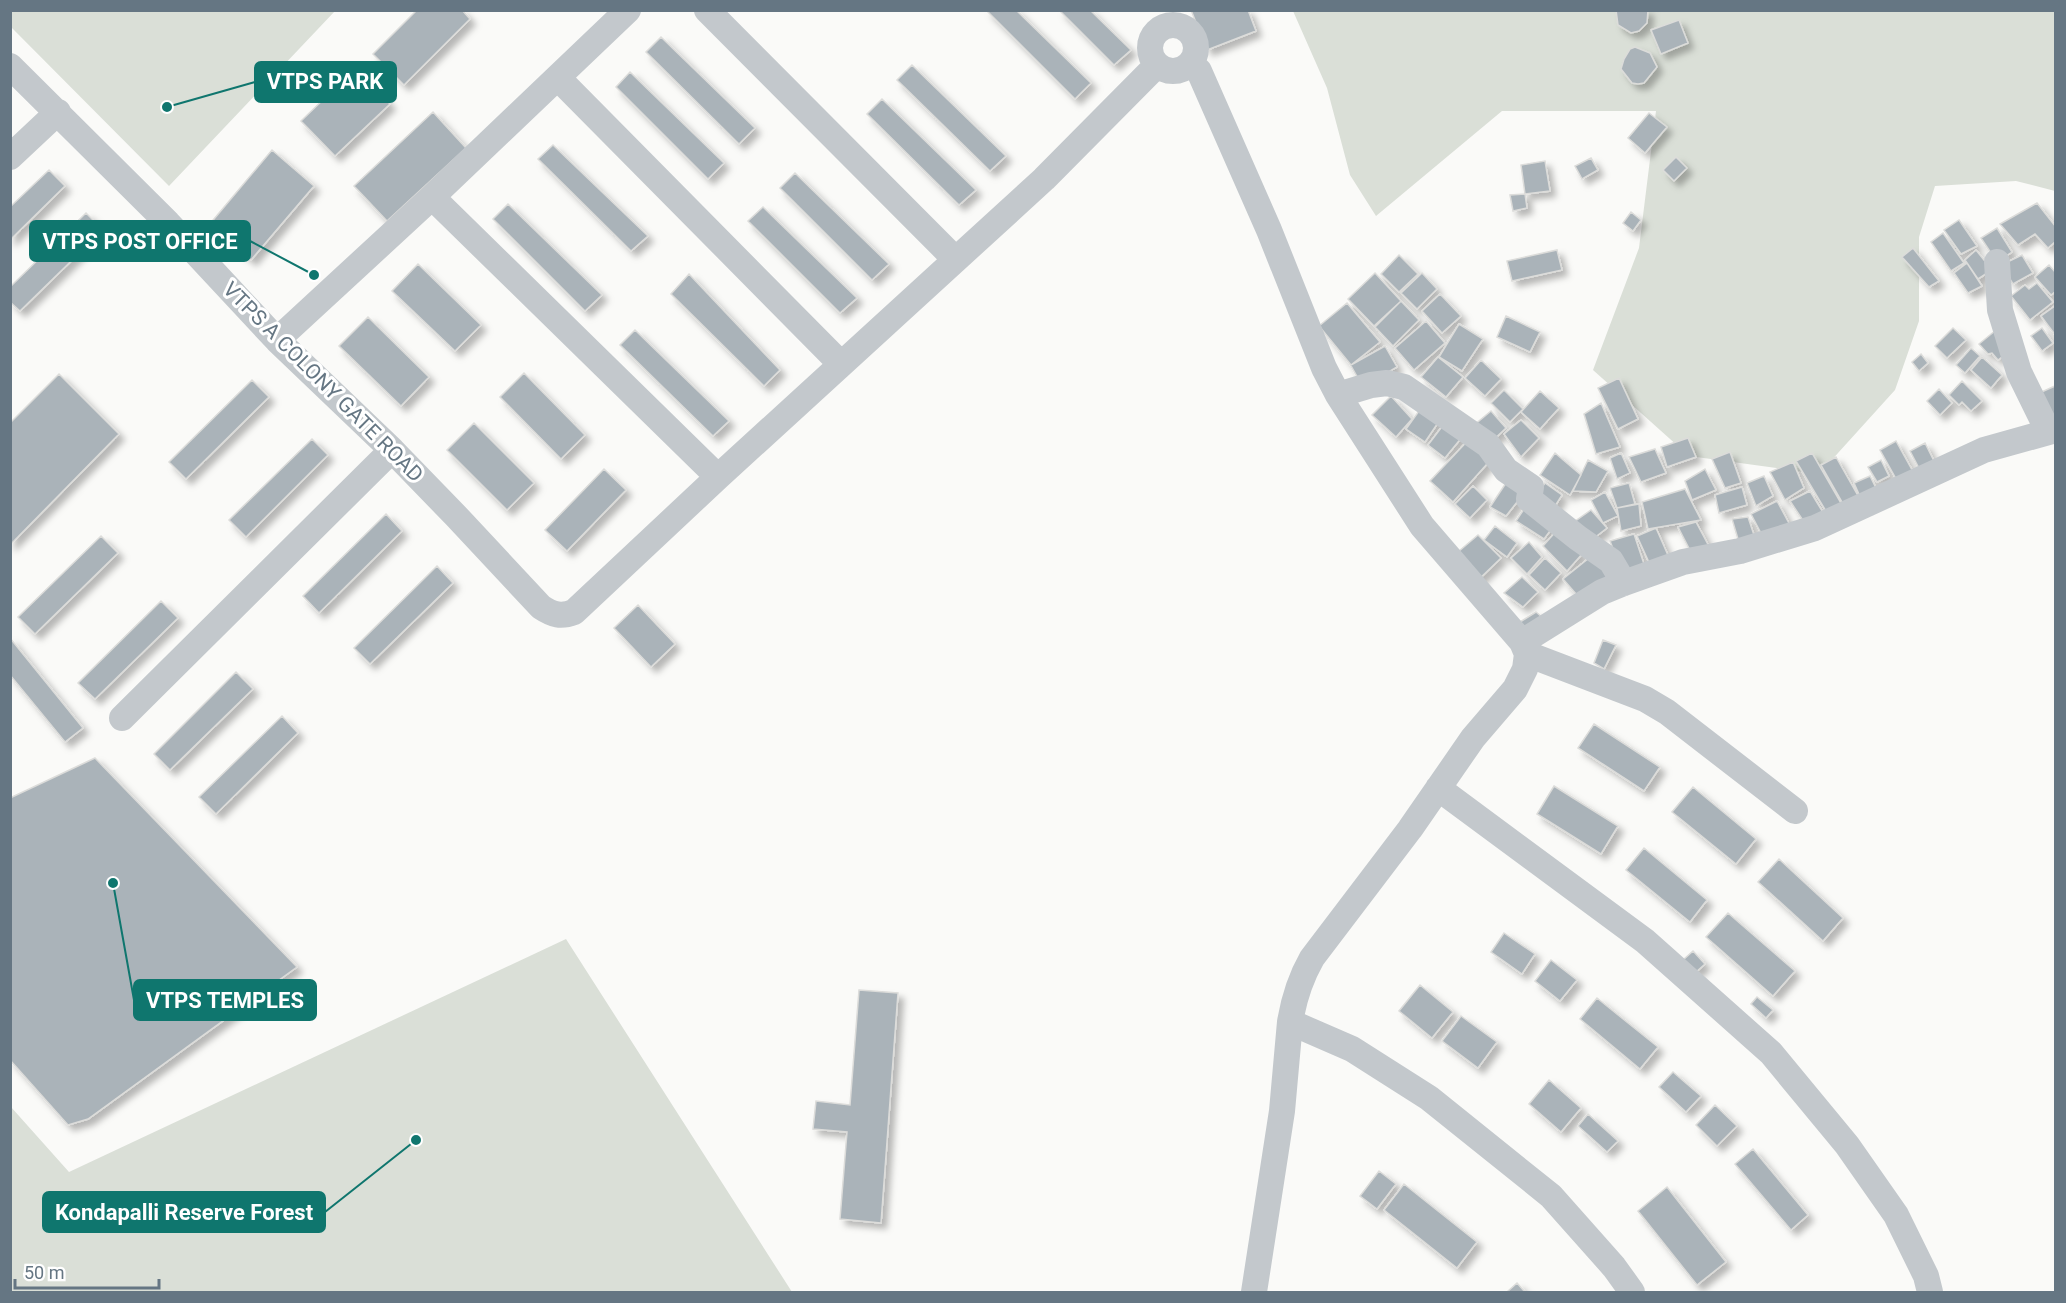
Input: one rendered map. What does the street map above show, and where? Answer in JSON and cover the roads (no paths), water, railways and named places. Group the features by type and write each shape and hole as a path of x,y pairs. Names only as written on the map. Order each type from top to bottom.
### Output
{"street":[{"path":"277,340 432,197 628,10"},
{"path":"707,10 955,260"},
{"path":"1174,18 1191,33 1195,40 1195,56 1184,68 1168,71 1157,65 1150,55 1150,39 1174,18"},
{"path":"1191,63 1199,71 1232,145 1324,368 1338,395 1422,526 1525,648 1645,699 1667,712 1795,811"},
{"path":"432,197 718,477 1044,179 1157,65"},
{"name":"VTPS A COLONY GATE ROAD","path":"10,66 168,223 277,340 392,450 541,607 550,613 562,616 574,612 718,477"},
{"path":"558,78 841,364"},
{"path":"10,157 58,112"},
{"path":"1525,648 1602,592 1683,562 1740,551 1815,528 1983,450 2052,430 2019,372 2000,310 1996,262"},
{"path":"1338,395 1371,385 1387,383 1404,387 1488,445 1506,471 1531,487 1529,499 1611,561 1624,583"},
{"path":"122,718 392,450"},
{"path":"1254,1293 1282,1111 1290,1022 1301,977 1312,958 1347,914 1473,738 1515,689 1525,669 1525,648"},
{"path":"1438,788 1646,941 1771,1053 1847,1145 1896,1215 1926,1276 1930,1293"},
{"path":"1290,1022 1352,1049 1429,1098 1551,1196 1614,1267 1632,1293"}],"place":[{"name":"VTPS PARK","path":"167,107"},
{"name":"VTPS POST OFFICE","path":"314,275"},
{"name":"VTPS TEMPLES","path":"113,883"},
{"name":"Kondapalli Reserve Forest","path":"416,1140"}]}
